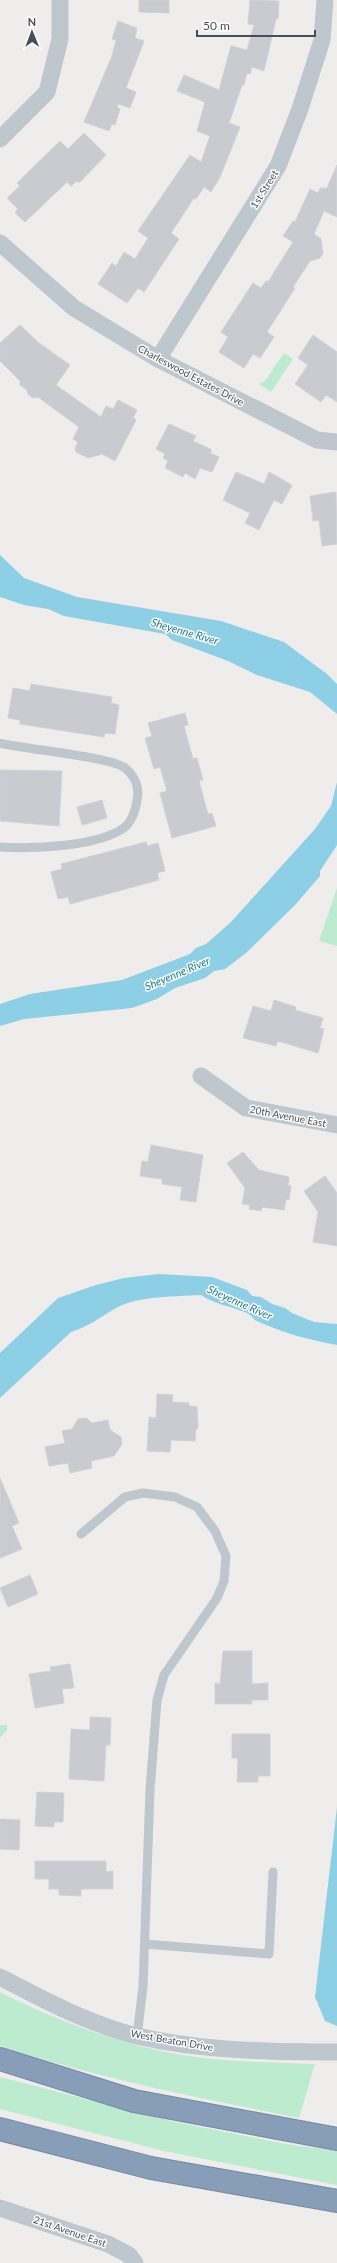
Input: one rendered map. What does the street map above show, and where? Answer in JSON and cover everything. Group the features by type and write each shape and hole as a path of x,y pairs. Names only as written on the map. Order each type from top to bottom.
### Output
{"highway":[{"path":"0,2059 134,2101 337,2139"},
{"path":"0,2129 151,2168 337,2201"}],"street":[{"path":"0,139 47,92 60,40 60,0"},
{"name":"1st Street","path":"158,359 278,166 300,110 322,40 325,0"},
{"name":"Charleswood Estates Drive","path":"0,243 74,308 158,359 318,440 337,442"},
{"name":"20th Avenue East","path":"201,1076 246,1108 337,1125"},
{"name":"West Beaton Drive","path":"0,1977 95,2023 137,2036 207,2047 284,2052 337,2052"},
{"name":"21st Avenue East","path":"0,2208 108,2244 129,2255 135,2263"}],"lane":[{"path":"0,743 20,748 106,761 124,767 135,780 138,794 135,811 125,826 107,836 57,847 0,847"},
{"path":"81,1534 126,1497 143,1493 176,1497 197,1507 215,1530 226,1556 224,1581 217,1598 164,1675 157,1700 150,1790 143,1987 137,2036"},
{"path":"145,1944 269,1954 273,1872"}],"green space":[{"path":"284,353 293,359 271,392 259,384 265,381"},
{"path":"337,888 337,946 319,941"},
{"path":"0,1725 7,1725 7,1730 0,1738"},
{"path":"0,1992 77,2026 157,2050 213,2059 315,2064 299,2118 111,2078 0,2046"},
{"path":"0,2077 175,2122 286,2144 337,2151 337,2185 164,2151 0,2109"}],"water":[{"name":"Sheyenne River","path":"0,555 24,578 77,597 221,621 284,642 327,674 337,684 337,714 310,692 257,675 228,661 172,640 165,634 64,616 48,609 24,605 0,597"},
{"name":"Sheyenne River","path":"337,782 337,845 320,871 320,876 296,904 246,953 225,969 214,971 205,978 175,988 157,999 132,1008 24,1019 0,1026 0,1004 30,994 122,980 190,954 196,948 206,944 231,922 315,829 331,806"},
{"name":"Sheyenne River","path":"159,1274 212,1277 247,1290 252,1296 261,1297 272,1304 285,1308 292,1313 314,1322 337,1324 337,1345 286,1333 257,1321 247,1313 212,1301 201,1295 147,1299 125,1304 71,1332 0,1398 0,1353 58,1298 96,1285 124,1278"},
{"path":"337,1807 337,2026 325,2021 315,1997"}],"building":[{"path":"139,0 169,0 169,13 139,12"},
{"path":"250,0 279,1 278,19 276,19 264,71 252,67 250,74 247,73 244,85 242,85 229,123 240,127 220,177 211,192 204,187 196,199 194,198 171,233 179,239 144,292 138,288 127,303 98,284 112,263 116,266 124,252 135,259 148,238 138,231 190,155 201,162 210,136 197,131 205,102 177,91 184,75 219,90 231,46 247,50 254,25 248,24"},
{"path":"118,21 137,28 135,38 144,41 126,88 136,92 130,108 118,104 117,107 120,109 115,125 112,124 109,131 84,122 112,56 116,40 112,39"},
{"path":"84,133 106,155 79,183 77,181 71,186 67,182 25,222 15,213 18,209 7,198 20,186 17,183 60,141 68,149"},
{"path":"337,165 337,217 324,211 314,234 321,239 323,253 320,258 310,261 293,287 295,288 267,332 274,337 260,358 253,354 244,368 219,352 228,337 221,332 253,283 261,288 266,281 268,282 293,242 283,236 293,221 295,222 310,189 318,193 320,188 327,188"},
{"path":"20,325 39,343 70,365 56,385 101,417 106,406 113,409 118,400 137,410 133,418 136,420 115,461 102,454 88,458 76,452 75,448 78,442 73,439 79,427 38,397 33,398 28,394 27,390 19,384 21,382 0,361 0,343"},
{"path":"313,335 337,352 337,402 326,395 321,402 295,384 308,365 298,358"},
{"path":"169,424 196,436 193,441 212,450 210,453 219,457 212,472 200,468 195,479 185,473 183,477 165,468 168,461 163,458 165,454 156,449"},
{"path":"236,472 264,484 269,472 292,485 282,504 274,500 259,530 245,523 250,513 223,500"},
{"path":"336,492 337,544 322,546 319,520 313,521 310,496"},
{"path":"31,684 112,697 111,703 119,705 115,734 105,733 104,737 20,724 20,720 8,718 13,688 30,691"},
{"path":"185,713 188,725 184,726 193,759 197,758 203,780 199,781 208,814 212,813 216,826 172,838 160,793 167,791 160,767 154,769 145,738 152,736 148,723"},
{"path":"0,770 62,771 59,826 0,821"},
{"path":"102,800 107,818 82,825 77,807"},
{"path":"146,842 147,846 158,843 165,871 157,873 159,880 70,904 68,897 58,899 51,872 62,869 61,864"},
{"path":"274,1000 296,1007 295,1010 323,1018 320,1028 324,1029 318,1053 278,1041 276,1046 243,1038 253,1006 271,1011"},
{"path":"151,1145 203,1155 196,1202 180,1200 182,1187 162,1184 162,1179 140,1176 142,1161 148,1162"},
{"path":"243,1152 259,1170 289,1177 288,1185 291,1186 289,1200 286,1199 284,1210 262,1207 261,1211 249,1209 250,1205 242,1204 245,1188 227,1163"},
{"path":"325,1176 337,1193 337,1246 313,1242 318,1212 304,1191"},
{"path":"157,1394 173,1395 172,1402 189,1403 189,1406 197,1407 198,1428 196,1429 195,1441 171,1440 170,1452 147,1451 149,1417 156,1418"},
{"path":"86,1418 92,1423 108,1420 110,1430 121,1437 122,1444 114,1456 91,1461 92,1468 70,1473 68,1463 49,1466 45,1447 65,1443 62,1431 72,1429 78,1419"},
{"path":"0,1478 19,1523 12,1526 22,1549 0,1558"},
{"path":"30,1575 38,1594 8,1607 0,1588"},
{"path":"223,1651 252,1651 252,1684 268,1683 268,1700 252,1700 252,1704 215,1704 215,1683 220,1684"},
{"path":"70,1664 74,1688 62,1689 64,1703 35,1708 29,1674 51,1671 50,1667"},
{"path":"90,1717 111,1718 110,1745 106,1745 104,1781 69,1779 71,1729 90,1730"},
{"path":"232,1734 270,1734 270,1776 258,1776 258,1782 237,1782 238,1758 232,1758"},
{"path":"37,1792 64,1793 63,1822 54,1822 54,1827 35,1826"},
{"path":"0,1819 20,1820 19,1850 0,1849"},
{"path":"35,1861 106,1861 106,1872 113,1871 113,1889 81,1889 81,1896 59,1895 59,1889 49,1889 49,1879 35,1879"}]}
